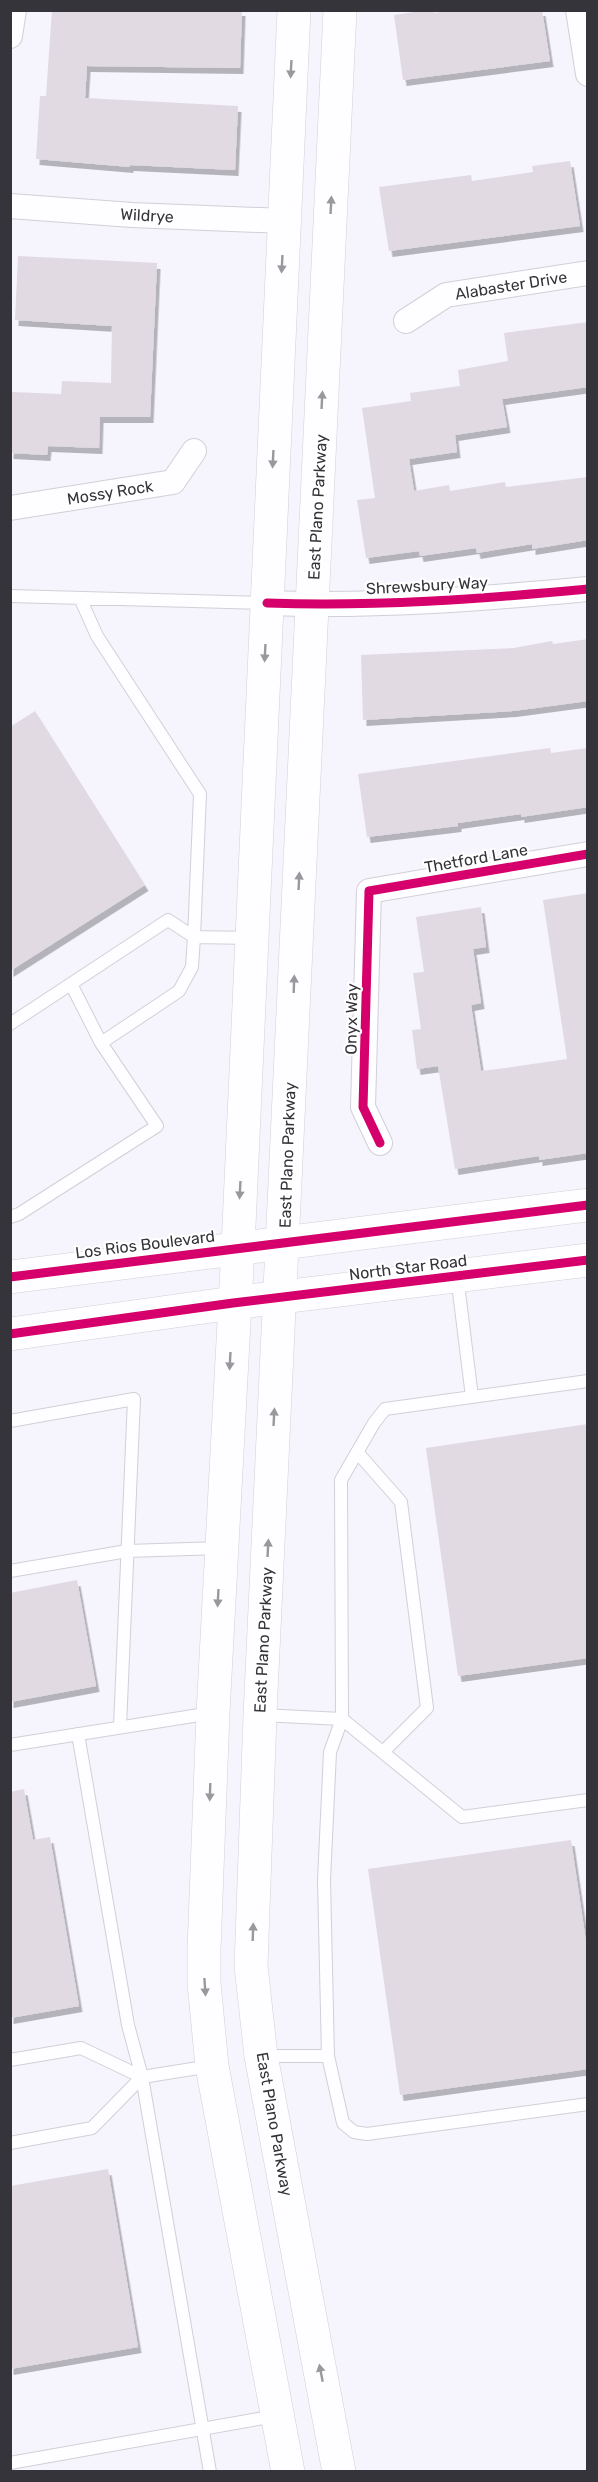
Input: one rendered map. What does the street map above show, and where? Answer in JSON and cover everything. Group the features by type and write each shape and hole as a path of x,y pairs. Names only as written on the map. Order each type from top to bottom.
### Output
{"main road":[{"path":"288,2472 212,2066 204,1983 204,1950 213,1713 233,1303 238,1248 294,10"},
{"name":"East Plano Parkway","path":"339,2472 261,2056 252,1966 260,1715 340,10"},
{"path":"252,938 296,940"},
{"path":"283,1243 588,1205"},
{"name":"Los Rios Boulevard","path":"10,1277 283,1243"},
{"name":"North Star Road","path":"233,1303 588,1260"},
{"path":"10,1334 233,1303"},
{"path":"213,1713 260,1715"},
{"path":"212,2066 261,2056"},
{"path":"278,2415 327,2408"}],"street":[{"path":"10,36 14,10"},
{"path":"578,10 588,74"},
{"name":"Wildrye","path":"10,206 132,215 284,221"},
{"name":"Alabaster Drive","path":"406,321 446,295 588,273"},
{"name":"Mossy Rock","path":"10,508 173,482 194,450"},
{"name":"Shrewsbury Way","path":"267,603 312,605 467,600 588,589"},
{"name":"Thetford Lane","path":"369,891 588,854"},
{"name":"Onyx Way","path":"369,891 363,1107 380,1143"}],"lane":[{"path":"10,596 267,603"},
{"path":"80,598 97,636 200,794 192,967 179,991 101,1043"},
{"path":"10,1024 168,920 194,937 252,938"},
{"path":"10,1217 19,1214 157,1126 101,1043 71,984"},
{"path":"457,1276 472,1397"},
{"path":"588,1381 385,1409 341,1480 342,1719 330,1752 324,1880 328,2055 343,2123 360,2133 588,2104"},
{"path":"10,1421 134,1399 120,1727"},
{"path":"357,1452 401,1502 427,1708 384,1751"},
{"path":"10,1571 128,1551 221,1548"},
{"path":"10,1745 213,1713"},
{"path":"260,1715 342,1719 462,1817 588,1800"},
{"path":"78,1734 128,2025 142,2078 210,2472"},
{"path":"10,2060 81,2048 142,2078"},
{"path":"261,2056 328,2055"},
{"path":"10,2144 92,2128 142,2078 212,2066"},
{"path":"10,2463 278,2415"}],"building":[{"path":"52,10 242,10 240,68 87,66 85,98 238,106 235,170 130,165 130,167 36,159 40,96 46,96"},
{"path":"433,10 434,13 452,10 542,10 550,61 403,80 394,15"},
{"path":"570,161 580,226 389,251 379,187 471,175 472,181 533,172 532,166"},
{"path":"18,256 157,263 150,417 100,417 99,448 48,446 47,455 10,453 12,392 61,394 62,381 111,383 112,326 15,320"},
{"path":"588,322 588,387 502,399 507,427 455,435 457,452 409,459 414,491 449,485 450,491 505,482 506,487 588,477 588,540 532,549 532,544 477,553 476,548 420,556 419,551 366,558 357,500 375,498 362,408 411,401 410,393 460,386 458,370 508,361 504,333"},
{"path":"588,639 588,701 513,711 363,720 361,655 514,648 552,641 553,644"},
{"path":"35,711 145,885 10,971 10,727"},
{"path":"550,748 551,753 588,748 588,807 521,817 521,814 458,823 458,826 367,837 358,774"},
{"path":"588,893 588,1153 539,1160 539,1156 455,1169 438,1066 417,1069 412,1030 421,1029 413,973 424,972 416,917 481,907 486,947 473,949 481,1003 471,1005 481,1071 505,1068 567,1059 543,900"},
{"path":"588,1424 588,1658 458,1676 426,1448"},
{"path":"77,1580 96,1686 10,1702 10,1593"},
{"path":"24,1789 33,1840 50,1837 79,2006 10,2018 10,1792"},
{"path":"571,1840 588,1955 588,2069 400,2095 368,1869"},
{"path":"108,2169 138,2347 10,2369 10,2186"}],"cycle path":[{"path":"267,603 347,604 428,601 588,589"},
{"path":"380,1143 363,1107 369,891 588,854"},
{"path":"10,1277 588,1205"},
{"path":"10,1334 233,1303 588,1260"}]}
